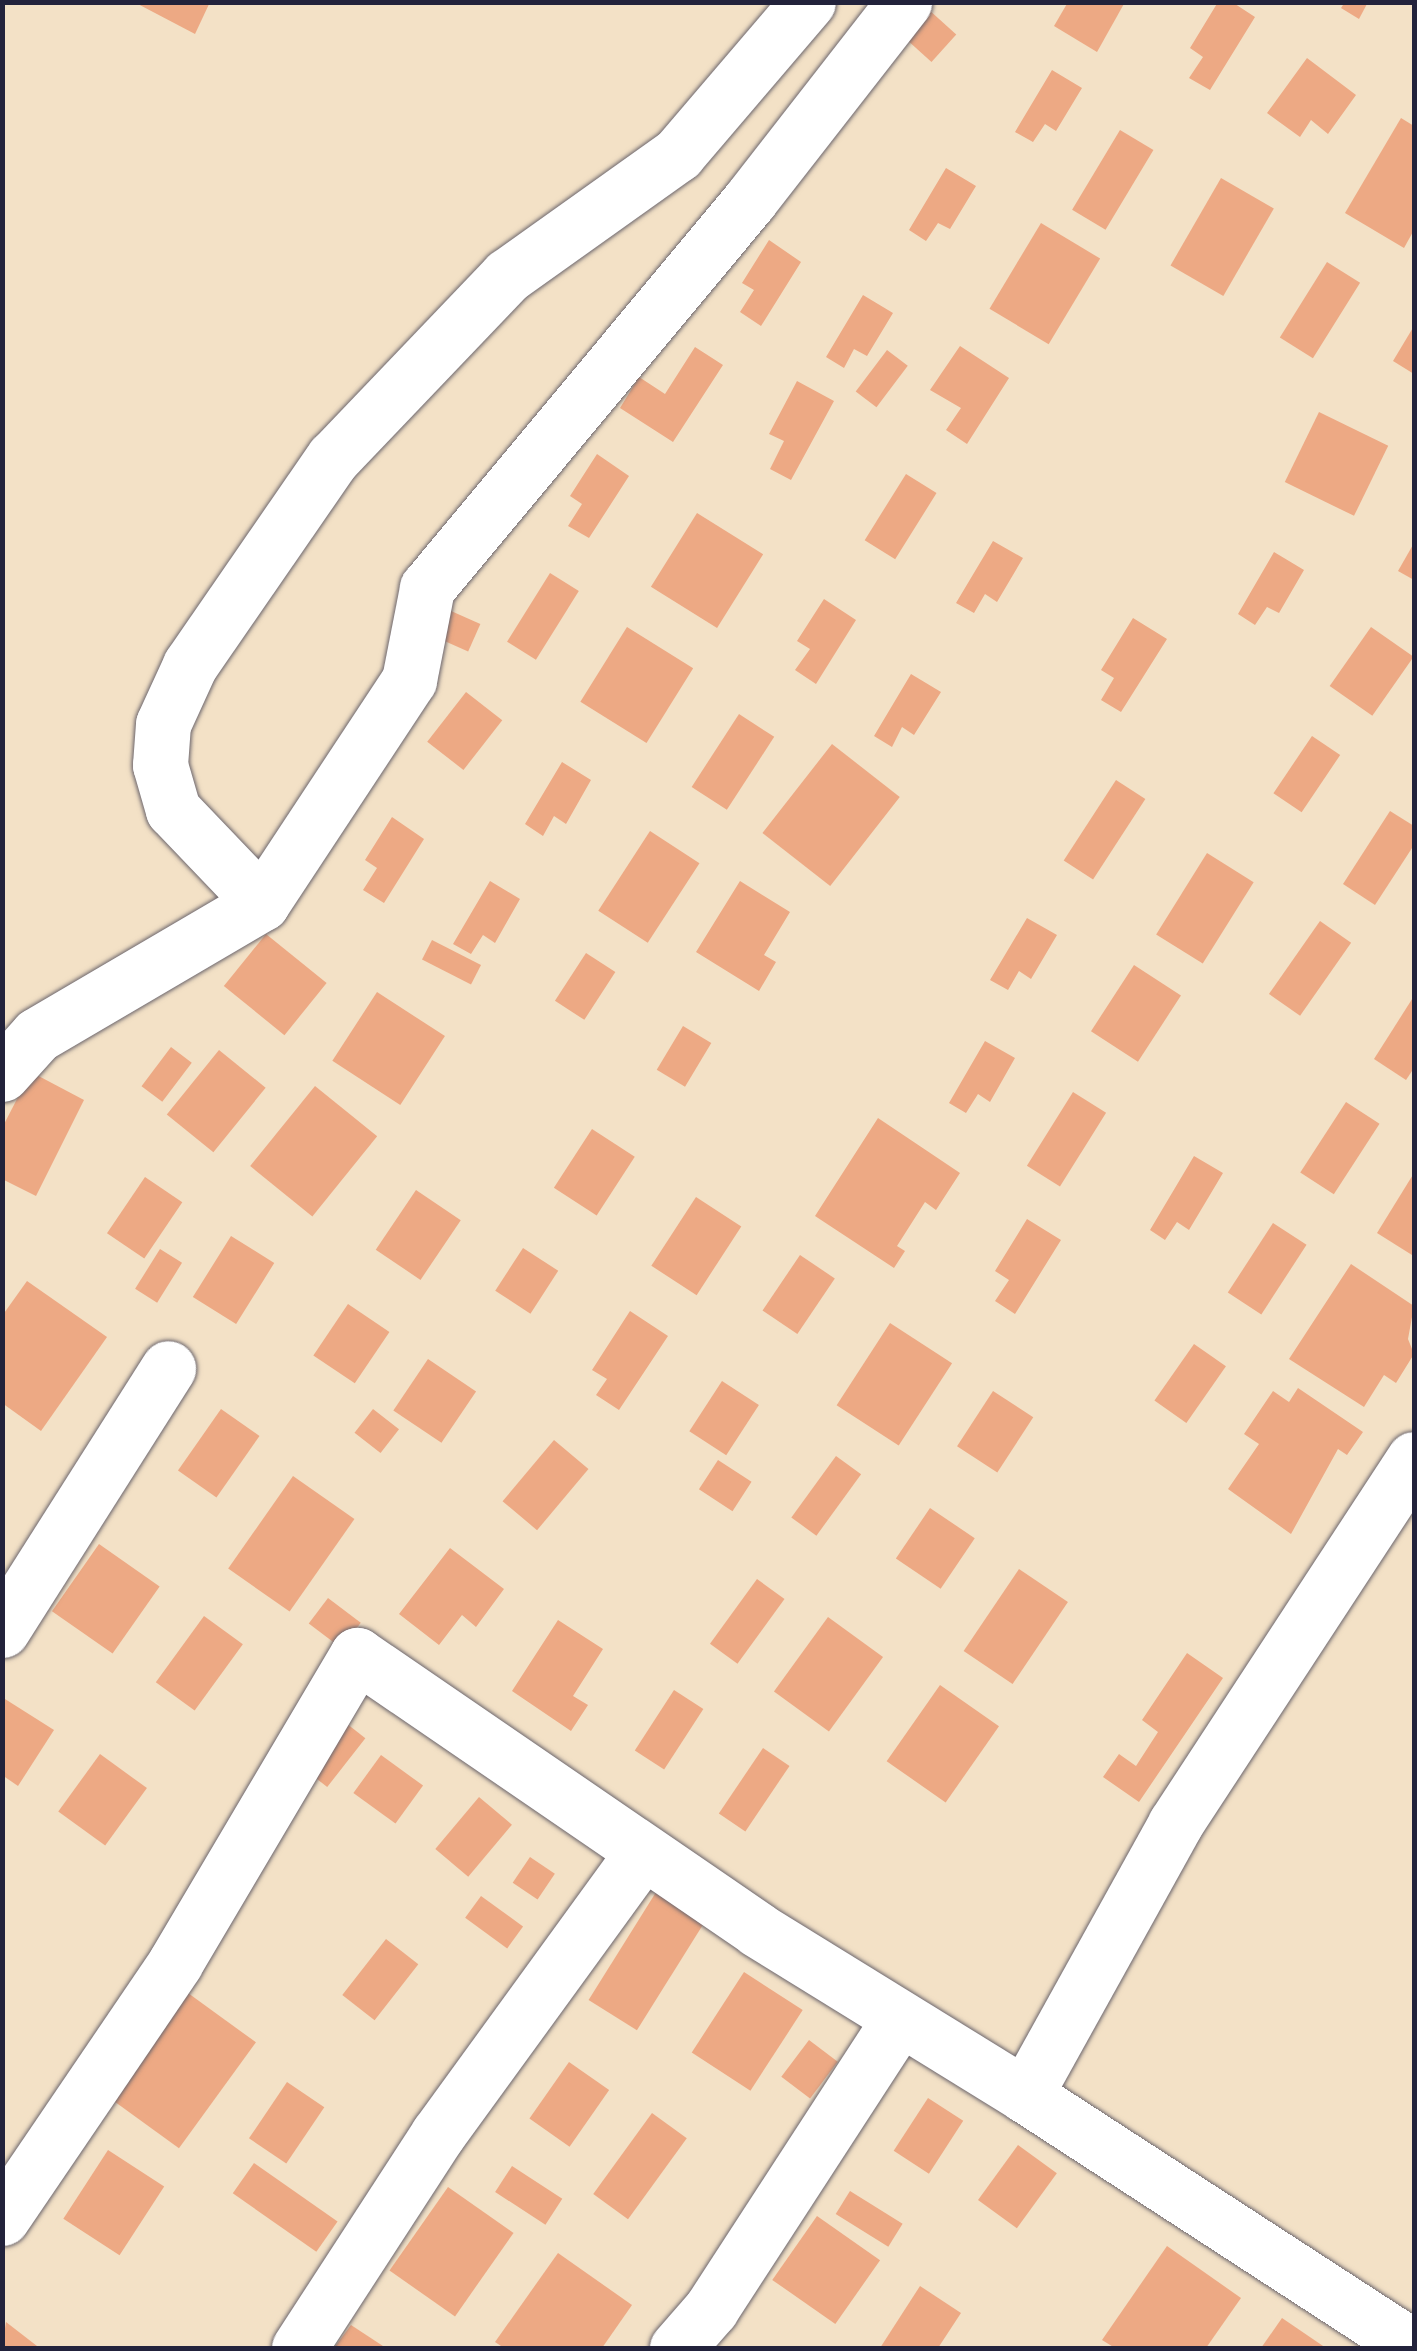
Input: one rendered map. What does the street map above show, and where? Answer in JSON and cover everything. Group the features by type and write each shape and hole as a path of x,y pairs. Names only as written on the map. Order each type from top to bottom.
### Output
{"street":[{"path":"262,903 172,810 160,765 163,724 190,665 346,444 506,276 678,154 808,2"},
{"path":"14,1051 262,903 409,680 427,588 750,200 904,2"},
{"path":"2,1630 168,1368"},
{"path":"1025,2095 1175,1824 1414,1459"},
{"path":"2,2218 175,1963 357,1655 575,1799 642,1853 898,2022 1025,2095 1414,2348"},
{"path":"298,2348 438,2134 642,1853"},
{"path":"677,2348 711,2309 898,2022"}],"building":[{"path":"134,2 210,2 195,34"},
{"path":"1068,2 1125,2 1097,52 1054,26"},
{"path":"1218,2 1232,2 1255,17 1210,90 1189,78 1203,57 1190,48"},
{"path":"1345,2 1368,2 1359,19 1341,8"},
{"path":"928,9 956,34 931,62 903,36"},
{"path":"1307,58 1356,95 1328,134 1311,120 1300,137 1267,113"},
{"path":"1052,70 1082,88 1056,131 1045,124 1033,142 1015,132"},
{"path":"1401,118 1414,126 1414,230 1404,248 1345,213"},
{"path":"1120,130 1153,150 1106,230 1072,210"},
{"path":"946,168 976,186 950,229 938,223 926,241 909,230"},
{"path":"1221,178 1274,208 1223,296 1170,265"},
{"path":"1041,223 1100,259 1049,344 989,309"},
{"path":"769,240 801,262 761,326 740,312 754,290 742,283"},
{"path":"1327,262 1360,283 1313,358 1280,337"},
{"path":"863,295 893,313 867,356 854,349 844,368 826,357"},
{"path":"1414,326 1414,374 1393,361"},
{"path":"960,346 1009,378 967,444 946,430 961,408 930,390"},
{"path":"695,347 723,365 673,442 620,408 639,377 665,394"},
{"path":"887,350 908,366 876,407 856,392"},
{"path":"797,381 834,401 791,480 770,469 784,441 769,434"},
{"path":"1319,412 1388,446 1354,516 1285,482"},
{"path":"597,454 629,476 589,538 568,526 582,504 570,496"},
{"path":"906,474 937,493 895,559 865,540"},
{"path":"697,513 763,554 717,628 651,587"},
{"path":"993,541 1023,558 997,602 985,594 974,613 956,603"},
{"path":"1414,543 1414,580 1398,571"},
{"path":"1274,552 1304,570 1279,613 1267,607 1255,625 1238,614"},
{"path":"550,573 579,591 536,660 507,642"},
{"path":"824,599 856,620 816,684 795,670 810,649 797,641"},
{"path":"442,607 480,624 468,651 430,634"},
{"path":"1133,618 1167,639 1121,712 1101,700 1114,678 1101,670"},
{"path":"627,627 693,668 647,743 580,702"},
{"path":"1371,627 1414,657 1372,716 1330,686"},
{"path":"911,674 941,692 914,735 902,727 892,747 874,736"},
{"path":"466,692 502,720 463,770 427,742"},
{"path":"739,714 774,737 727,810 692,787"},
{"path":"1312,736 1340,755 1302,812 1273,793"},
{"path":"832,744 900,797 830,886 762,833"},
{"path":"562,762 591,780 566,824 554,816 543,836 525,824"},
{"path":"1116,780 1145,799 1093,880 1064,861"},
{"path":"1390,811 1414,826 1414,845 1375,905 1343,884"},
{"path":"392,817 424,839 384,903 363,890 377,868 365,860"},
{"path":"650,831 699,863 648,943 598,911"},
{"path":"1207,853 1254,882 1203,964 1156,934"},
{"path":"490,881 520,899 495,943 483,935 471,954 453,944"},
{"path":"740,881 790,912 764,955 776,962 759,991 696,952"},
{"path":"1027,918 1057,935 1031,979 1019,971 1008,990 990,980"},
{"path":"1320,921 1351,943 1300,1016 1269,994"},
{"path":"266,934 327,983 284,1035 224,986"},
{"path":"432,940 481,965 471,985 422,960"},
{"path":"586,953 615,972 584,1020 555,1001"},
{"path":"1134,965 1181,995 1138,1062 1091,1031"},
{"path":"377,992 445,1036 400,1105 332,1061"},
{"path":"1414,996 1414,1068 1406,1080 1374,1059"},
{"path":"683,1026 711,1043 685,1087 657,1070"},
{"path":"985,1041 1015,1058 990,1102 978,1094 966,1113 949,1103"},
{"path":"171,1047 192,1063 162,1102 142,1086"},
{"path":"219,1050 266,1088 213,1152 167,1115"},
{"path":"31,1072 84,1100 36,1196 2,1179 2,1128"},
{"path":"315,1086 377,1136 312,1216 250,1166"},
{"path":"1073,1092 1106,1113 1060,1186 1027,1166"},
{"path":"1346,1102 1380,1124 1334,1194 1300,1172"},
{"path":"878,1118 960,1173 936,1210 925,1202 897,1246 905,1251 894,1268 815,1216"},
{"path":"592,1129 635,1157 597,1215 554,1188"},
{"path":"1194,1156 1223,1173 1189,1230 1177,1222 1165,1240 1150,1230"},
{"path":"1414,1173 1414,1250 1412,1255 1377,1233"},
{"path":"145,1177 182,1202 144,1259 107,1233"},
{"path":"416,1190 461,1220 421,1280 376,1250"},
{"path":"696,1197 741,1226 697,1295 651,1266"},
{"path":"1027,1219 1061,1240 1015,1314 995,1301 1009,1280 995,1271"},
{"path":"1273,1223 1307,1245 1261,1314 1228,1293"},
{"path":"231,1236 274,1263 236,1324 193,1297"},
{"path":"523,1248 558,1271 530,1314 495,1291"},
{"path":"160,1249 182,1263 157,1303 135,1289"},
{"path":"800,1255 835,1278 797,1334 763,1311"},
{"path":"1351,1264 1414,1306 1408,1339 1414,1354 1396,1383 1384,1375 1364,1407 1289,1359"},
{"path":"27,1281 107,1337 41,1431 2,1403 2,1316"},
{"path":"348,1304 389,1332 355,1383 313,1355"},
{"path":"630,1311 668,1336 619,1410 596,1395 607,1379 592,1370"},
{"path":"890,1323 952,1363 899,1445 837,1405"},
{"path":"1194,1344 1226,1366 1186,1423 1154,1401"},
{"path":"428,1359 476,1391 441,1443 393,1410"},
{"path":"722,1381 759,1405 726,1455 689,1431"},
{"path":"1298,1388 1363,1432 1347,1455 1338,1449 1291,1534 1228,1489 1259,1444 1244,1434 1273,1391 1289,1402"},
{"path":"993,1391 1033,1417 997,1472 957,1446"},
{"path":"221,1409 260,1436 216,1497 178,1470"},
{"path":"373,1409 399,1429 381,1453 355,1433"},
{"path":"554,1440 588,1469 537,1530 503,1501"},
{"path":"836,1456 861,1474 816,1536 791,1517"},
{"path":"718,1460 752,1482 732,1511 699,1489"},
{"path":"293,1476 354,1519 290,1612 228,1569"},
{"path":"930,1508 975,1538 941,1589 896,1559"},
{"path":"99,1544 160,1586 113,1654 52,1611"},
{"path":"450,1548 504,1589 476,1627 462,1615 439,1645 399,1614"},
{"path":"1019,1569 1068,1602 1013,1684 964,1651"},
{"path":"757,1579 785,1599 737,1664 710,1644"},
{"path":"328,1598 361,1623 341,1648 309,1624"},
{"path":"204,1616 243,1644 195,1711 156,1682"},
{"path":"828,1617 883,1657 829,1731 774,1691"},
{"path":"558,1620 603,1649 573,1696 588,1705 571,1731 512,1691"},
{"path":"1187,1653 1223,1678 1139,1802 1103,1777 1119,1754 1136,1766 1158,1732 1142,1720"},
{"path":"940,1685 999,1726 946,1802 887,1761"},
{"path":"674,1690 703,1709 664,1769 635,1750"},
{"path":"5,1699 54,1730 18,1786 2,1775"},
{"path":"337,1716 365,1738 327,1787 299,1765"},
{"path":"763,1748 790,1766 745,1831 719,1813"},
{"path":"100,1754 147,1788 105,1846 58,1811"},
{"path":"381,1755 423,1786 395,1824 353,1793"},
{"path":"479,1797 512,1825 468,1877 435,1849"},
{"path":"530,1857 555,1874 538,1899 513,1883"},
{"path":"658,1889 706,1919 637,2030 589,2000"},
{"path":"481,1896 523,1927 507,1948 465,1918"},
{"path":"386,1939 418,1964 375,2020 342,1995"},
{"path":"744,1972 803,2010 750,2091 692,2053"},
{"path":"188,1993 256,2042 179,2148 111,2099"},
{"path":"809,2040 838,2062 810,2098 781,2077"},
{"path":"569,2062 609,2090 570,2147 529,2119"},
{"path":"287,2082 324,2107 286,2164 249,2138"},
{"path":"928,2098 963,2121 929,2174 894,2151"},
{"path":"652,2113 687,2138 628,2219 593,2194"},
{"path":"1018,2145 1057,2173 1017,2228 978,2200"},
{"path":"108,2150 164,2186 120,2255 63,2219"},
{"path":"254,2163 338,2222 316,2252 233,2193"},
{"path":"512,2166 562,2199 545,2225 495,2192"},
{"path":"448,2187 514,2233 455,2316 389,2271"},
{"path":"850,2191 903,2224 888,2247 836,2214"},
{"path":"817,2216 880,2260 835,2324 772,2280"},
{"path":"1167,2246 1241,2298 1206,2348 1115,2348 1102,2340"},
{"path":"558,2253 632,2305 602,2348 504,2348 495,2342"},
{"path":"920,2286 961,2313 938,2348 880,2348"},
{"path":"1282,2318 1326,2348 1261,2348"},
{"path":"6,2322 37,2346 2,2348"},
{"path":"351,2325 386,2348 334,2348"}]}
